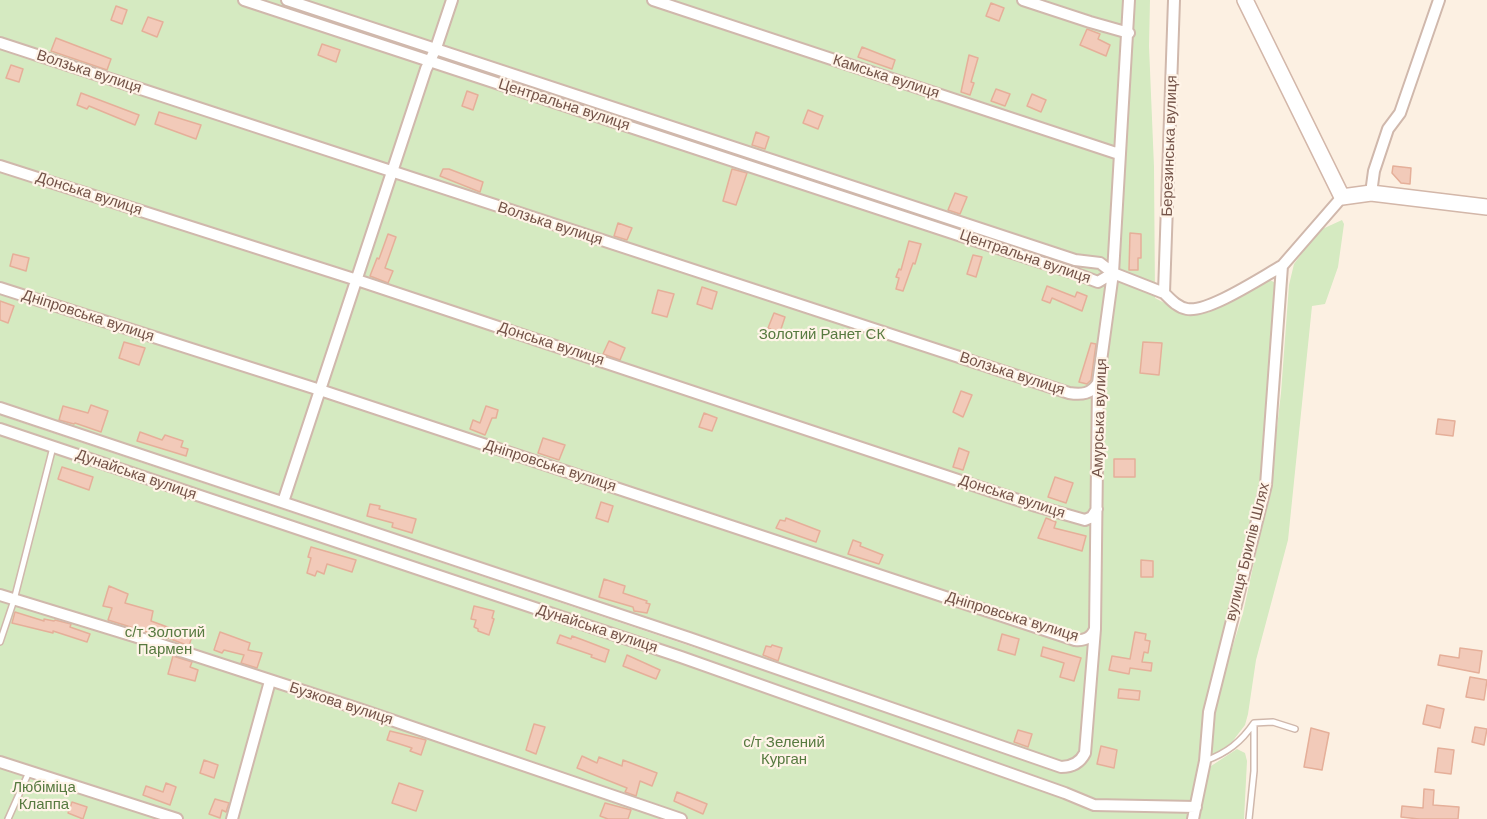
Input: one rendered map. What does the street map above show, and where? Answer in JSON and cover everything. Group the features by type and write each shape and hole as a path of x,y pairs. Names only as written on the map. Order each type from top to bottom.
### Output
{"street":[{"name":"Центральна вулиця","path":"244,0 1098,282 1113,273 1100,263 1075,260 287,0"},
{"path":"283,502 426,69 436,48 452,0"},
{"name":"Камська вулиця","path":"653,0 1119,154"},
{"path":"1023,0 1129,33"},
{"name":"Амурська вулиця","path":"1078,763 1085,753 1095,629 1098,383 1113,273 1119,154 1129,33 1129,0"},
{"name":"Березинська вулиця","path":"1164,292 1174,0"},
{"path":"1371,193 1374,171 1388,129 1400,113 1438,0"},
{"path":"1246,2 1342,197"},
{"name":"Волзька вулиця","path":"0,43 1069,393 1087,393 1098,383"},
{"name":"Донська вулиця","path":"0,166 357,280 1036,506 1085,520 1092,517 1097,509"},
{"path":"1113,273 1164,292 1179,306 1196,309 1239,291 1282,266 1342,197 1371,193 1487,207"},
{"name":"вулиця Брилів Шлях","path":"1193,819 1205,762 1209,712 1266,484 1282,266"},
{"name":"Дніпровська вулиця","path":"0,288 320,390 1076,640 1085,640 1093,634 1095,629"},
{"name":"Дунайська вулиця","path":"0,408 689,638 1061,767 1078,763"},
{"name":"Дунайська вулиця","path":"0,429 681,657 1094,805 1196,807"},
{"name":"Бузкова вулиця","path":"0,596 150,642 484,751 681,819"},
{"path":"232,819 270,681"},
{"path":"0,762 177,819"}],"lane":[{"path":"0,642 14,600 53,447"},
{"path":"1205,762 1237,745 1254,723 1273,722 1295,729"},
{"path":"1249,819 1254,771 1254,723"},
{"path":"8,819 29,772"}],"green space":[{"name":"Золотий Ранет СК","path":"0,0 1150,0 1155,298 1189,316 1210,312 1208,307 1267,279 1274,282 1276,293 1262,486 1225,622 1203,731 1189,819 0,819 0,415 729,659 658,631 0,411"},
{"path":"1342,220 1344,224 1338,267 1325,304 1312,306 1288,540 1256,660 1248,714 1245,725 1232,742 1216,755 1211,754 1211,716 1243,613 1270,488 1281,393 1289,285 1294,264 1318,231"},
{"path":"1237,749 1245,753 1247,761 1244,819 1197,819 1208,768"}],"building":[{"path":"991,3 1004,8 999,21 986,16"},
{"path":"116,6 127,10 122,24 111,20"},
{"path":"148,17 163,22 157,37 142,31"},
{"path":"1087,29 1100,34 1098,39 1110,45 1106,56 1080,45"},
{"path":"56,38 111,59 107,70 51,51"},
{"path":"322,44 340,50 336,62 318,55"},
{"path":"862,47 895,60 892,69 858,57"},
{"path":"969,55 978,58 970,95 961,92"},
{"path":"11,65 23,69 19,82 6,78"},
{"path":"996,89 1010,94 1005,106 991,101"},
{"path":"467,91 478,95 473,110 462,106"},
{"path":"81,93 139,115 135,125 89,106 87,109 77,105"},
{"path":"1032,94 1046,100 1041,112 1027,106"},
{"path":"808,110 823,116 818,129 803,123"},
{"path":"159,112 201,125 196,139 155,124"},
{"path":"756,132 769,137 765,149 752,145"},
{"path":"1393,166 1411,168 1410,184 1401,183 1392,173"},
{"path":"443,169 449,169 483,182 480,192 440,176"},
{"path":"732,169 747,173 736,205 723,201"},
{"path":"955,193 967,197 960,214 948,210"},
{"path":"618,223 632,228 627,240 614,236"},
{"path":"1130,233 1141,234 1141,258 1138,258 1138,270 1129,270"},
{"path":"388,234 396,237 385,268 393,271 388,283 370,276"},
{"path":"909,241 921,244 903,291 896,289 899,278 896,277 899,269 901,270"},
{"path":"13,254 29,258 26,271 10,266"},
{"path":"973,255 982,257 976,277 967,274"},
{"path":"1047,286 1075,297 1077,292 1087,296 1082,311 1052,298 1050,303 1042,300"},
{"path":"702,287 717,292 712,309 697,304"},
{"path":"658,290 674,294 667,317 652,313"},
{"path":"0,301 14,306 8,323 0,320"},
{"path":"774,313 785,317 780,332 768,328"},
{"path":"609,341 625,348 620,360 603,354"},
{"path":"124,342 145,348 139,365 119,358"},
{"path":"1143,342 1162,343 1159,375 1140,373"},
{"path":"1091,343 1096,344 1091,380 1087,384 1079,382"},
{"path":"961,391 972,395 963,417 953,412"},
{"path":"91,405 108,411 101,432 59,420 63,406 88,413"},
{"path":"486,406 498,410 496,418 492,418 485,435 470,429 473,420 480,423"},
{"path":"704,413 717,418 712,431 699,427"},
{"path":"1438,419 1455,421 1453,436 1436,434"},
{"path":"140,432 162,440 165,435 183,441 181,447 188,449 186,456 137,441"},
{"path":"543,438 565,445 559,460 538,453"},
{"path":"959,448 969,452 963,470 953,467"},
{"path":"1114,459 1135,459 1135,477 1114,477"},
{"path":"62,467 93,477 89,490 58,479"},
{"path":"1055,477 1073,483 1066,503 1048,497"},
{"path":"601,502 613,506 608,522 596,518"},
{"path":"370,504 380,506 379,509 416,519 412,533 392,527 393,523 367,516"},
{"path":"786,518 820,531 816,542 776,528 780,520 785,521"},
{"path":"1046,518 1056,522 1054,528 1086,536 1082,551 1038,538"},
{"path":"853,540 861,543 860,546 883,555 879,564 848,554"},
{"path":"311,547 356,560 352,572 327,564 324,574 317,571 315,576 307,573"},
{"path":"1141,560 1153,561 1153,577 1141,577"},
{"path":"604,579 625,586 623,593 647,601 646,603 650,604 647,613 634,611 633,607 599,597"},
{"path":"109,586 128,594 125,603 153,611 151,621 192,636 189,646 147,630 147,632 108,620 112,608 103,606"},
{"path":"474,606 494,611 489,635 474,627 476,620 471,619"},
{"path":"15,612 44,621 44,619 55,620 71,624 70,627 90,634 87,642 53,631 53,633 12,623"},
{"path":"220,632 250,643 248,650 262,653 257,668 241,663 244,655 214,650"},
{"path":"1135,632 1146,634 1145,640 1150,641 1148,653 1144,652 1142,662 1152,663 1151,671 1130,668 1129,674 1109,670 1112,656 1130,659"},
{"path":"1002,634 1019,639 1015,655 998,650"},
{"path":"560,635 571,639 572,636 609,650 605,662 557,643"},
{"path":"772,645 782,648 778,661 763,655 766,646 771,647"},
{"path":"1043,647 1081,658 1074,681 1060,677 1064,663 1041,656"},
{"path":"1460,648 1482,651 1479,673 1438,665 1440,655 1459,658"},
{"path":"627,655 660,670 656,679 623,666"},
{"path":"173,656 192,662 190,667 198,670 195,681 168,674"},
{"path":"1470,677 1487,680 1484,700 1466,697"},
{"path":"1119,689 1140,691 1139,700 1118,698"},
{"path":"1427,705 1444,709 1440,728 1423,724"},
{"path":"534,724 545,727 536,754 526,750"},
{"path":"1475,727 1487,729 1484,745 1472,742"},
{"path":"1311,728 1329,733 1322,770 1304,767"},
{"path":"1018,730 1032,734 1028,747 1014,742"},
{"path":"390,731 426,740 421,755 410,751 412,748 387,740"},
{"path":"1101,746 1117,750 1114,768 1097,764"},
{"path":"1438,748 1454,750 1451,774 1435,772"},
{"path":"582,756 597,763 599,757 622,766 623,760 657,773 652,786 640,781 636,796 625,792 627,788 577,768"},
{"path":"204,760 218,765 214,778 200,773"},
{"path":"166,783 176,787 170,805 143,795 146,786 163,792"},
{"path":"399,783 423,791 416,811 392,803"},
{"path":"1424,789 1434,790 1433,805 1459,807 1458,819 1401,817 1402,806 1423,808"},
{"path":"677,792 707,804 703,814 674,801"},
{"path":"215,799 229,803 226,812 222,810 220,818 209,814"},
{"path":"72,802 87,807 83,819 68,813"},
{"path":"605,803 631,810 628,819 608,819 600,816"}],"park label":[{"name":"с/т Золотий Пармен","path":"165,642"},
{"name":"с/т Зелений Курган","path":"784,752"},
{"name":"Любіміца Клаппа","path":"44,796"}]}
